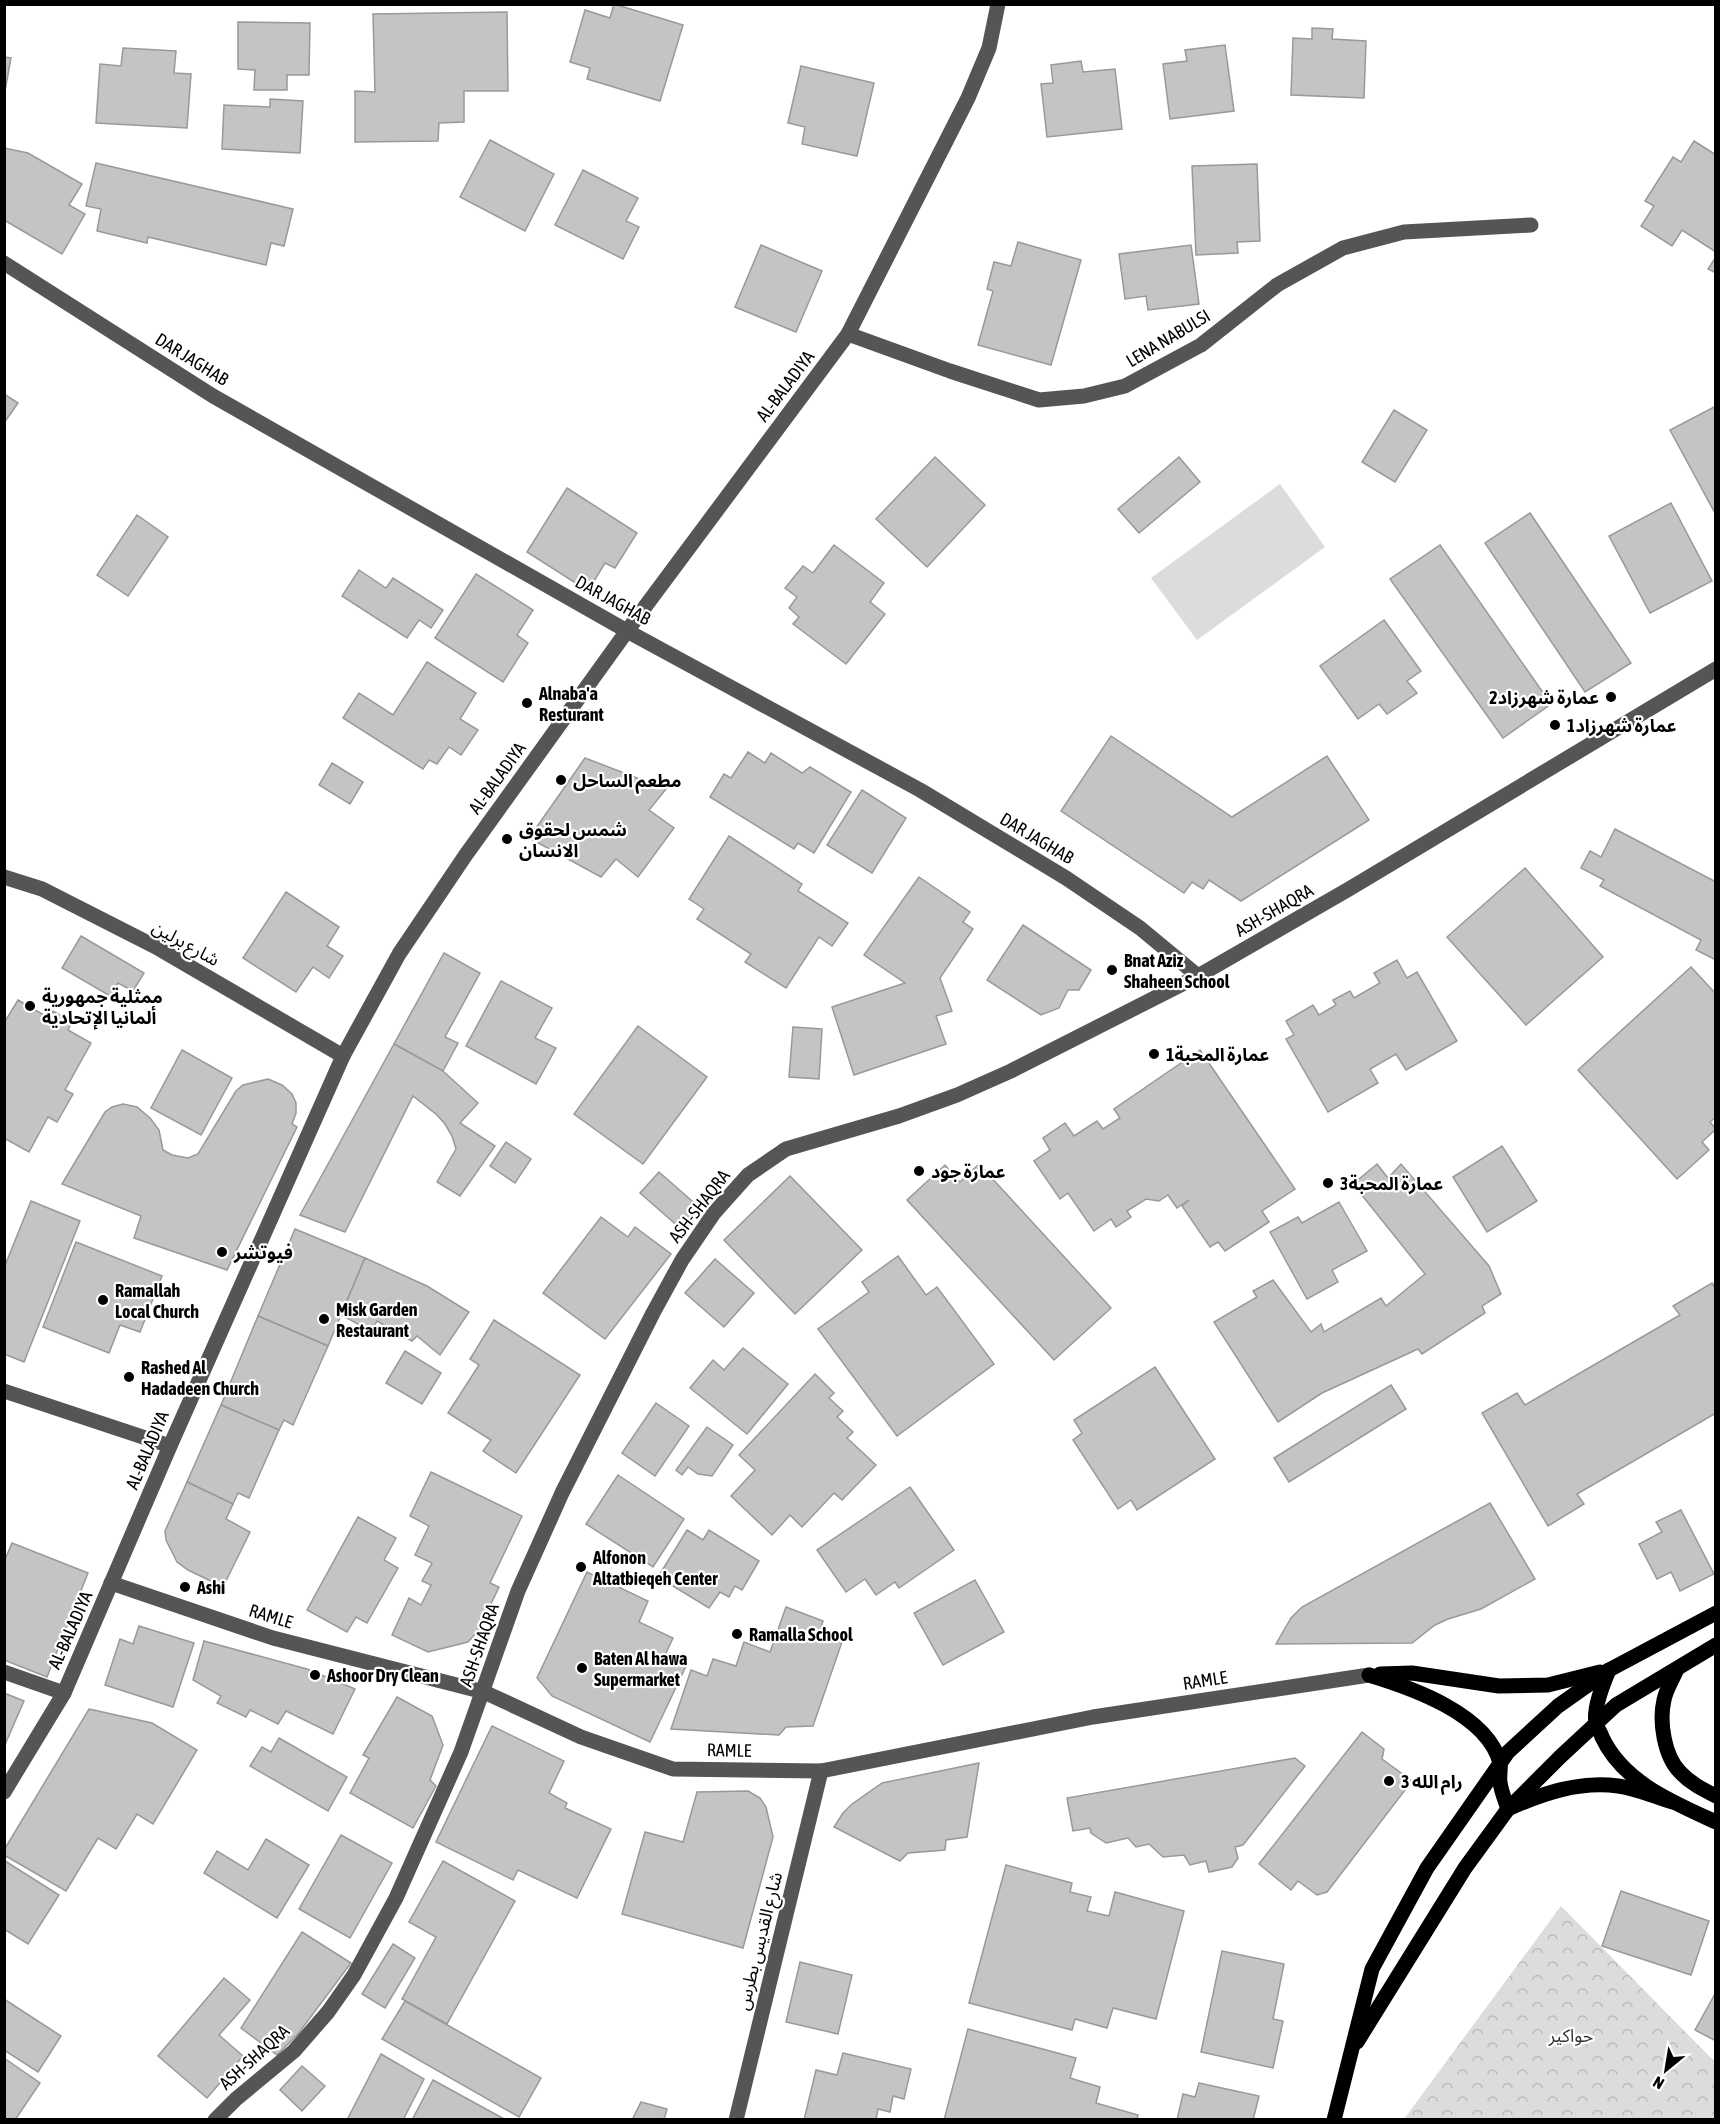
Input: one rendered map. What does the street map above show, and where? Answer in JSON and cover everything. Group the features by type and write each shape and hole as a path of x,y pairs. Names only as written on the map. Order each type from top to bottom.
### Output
{"main road":[{"path":"1334,2120 1372,1969 1427,1868 1508,1752 1558,1706 1608,1670 1716,1613"},
{"path":"1349,2055 1465,1868 1508,1809 1616,1706 1716,1646"},
{"path":"1677,1669 1664,1699 1662,1715 1669,1753 1678,1771 1695,1786 1716,1796"},
{"path":"1369,1675 1412,1673 1499,1686 1548,1685 1608,1670"},
{"path":"1608,1670 1599,1695 1596,1724 1607,1747 1628,1774 1673,1802 1716,1822"},
{"path":"1369,1675 1413,1689 1475,1726 1488,1739 1500,1763 1500,1783 1508,1809"},
{"path":"1508,1809 1540,1795 1564,1788 1592,1786 1618,1786 1673,1802"}],"street":[{"name":"AL-BALADIYA","path":"4,1792 64,1693 170,1446 343,1056 399,954 465,856 627,631 848,334 968,98 989,48 998,4"},
{"name":"LENA NABULSI","path":"848,334 1039,400 1084,396 1125,386 1201,345 1277,285 1343,248 1404,232 1531,225"},
{"name":"DAR JAGHAB","path":"4,263 213,396 627,631 920,790 1066,878 1140,928 1198,976"},
{"name":"ASH-SHAQRA","path":"215,2120 236,2099 294,2051 328,2012 354,1976 396,1899 461,1752 518,1591 562,1493 682,1260 714,1214 748,1175 786,1149 899,1116 957,1095 1011,1071 1198,976 1349,889 1716,669"},
{"name":"شارع برلين","path":"4,877 42,889 156,947 343,1056"},
{"path":"4,1391 170,1446"},
{"name":"RAMLE","path":"111,1583 273,1638 483,1692 581,1737 673,1769 821,1771 1093,1717 1369,1675"},
{"path":"4,1672 64,1693"},
{"name":"شارع القديس بطرس","path":"736,2120 821,1771"}],"green space":[{"path":"1280,484 1325,547 1197,640 1151,578"},
{"name":"حواكير","path":"1561,1906 1715,2062 1715,2119 1404,2119"}],"building":[{"path":"614,4 683,25 660,101 587,79 590,68 570,62 585,10 610,18"},
{"path":"507,12 508,91 464,91 464,122 439,123 438,141 355,142 355,91 375,92 373,14"},
{"path":"238,22 310,23 309,75 287,75 287,90 254,90 255,70 238,69"},
{"path":"1312,28 1333,29 1332,39 1366,41 1364,98 1291,95 1293,38 1312,39"},
{"path":"1225,45 1234,111 1170,119 1163,64 1187,61 1185,50"},
{"path":"123,48 176,51 174,73 191,74 187,128 96,123 100,64 121,66"},
{"path":"4,57 11,58 5,91 4,91"},
{"path":"1081,61 1083,72 1115,69 1122,129 1047,137 1041,84 1053,83 1051,65"},
{"path":"801,66 874,83 857,156 802,144 805,127 788,123"},
{"path":"270,99 303,101 300,153 222,149 224,105 270,107"},
{"path":"490,140 554,174 525,231 460,197"},
{"path":"1694,141 1716,155 1716,252 1682,230 1672,246 1641,226 1654,206 1645,201 1673,157 1681,162"},
{"path":"4,148 28,153 82,184 69,205 85,214 62,254 4,220"},
{"path":"96,163 293,209 284,246 271,243 266,265 148,237 147,243 97,231 101,209 86,206"},
{"path":"1257,164 1260,241 1237,242 1238,253 1196,255 1192,166"},
{"path":"583,170 638,198 626,221 639,227 623,259 555,225"},
{"path":"1018,242 1081,260 1051,365 978,345 993,291 987,289 994,262 1011,266"},
{"path":"761,245 822,271 796,332 735,307"},
{"path":"1191,245 1199,304 1148,310 1146,296 1125,299 1119,254"},
{"path":"1716,257 1716,273 1708,269"},
{"path":"4,394 18,403 4,423"},
{"path":"1716,406 1716,515 1670,430"},
{"path":"1394,410 1427,430 1395,482 1362,462"},
{"path":"935,457 985,505 927,567 876,519"},
{"path":"1179,457 1200,482 1139,533 1118,509"},
{"path":"567,488 637,533 615,568 605,563 588,591 527,552"},
{"path":"1671,503 1712,581 1650,613 1609,536"},
{"path":"1530,513 1631,663 1585,692 1485,543"},
{"path":"137,515 168,537 128,596 97,575"},
{"path":"834,545 884,583 870,602 885,614 846,664 793,624 799,617 789,608 797,597 785,588 803,566 813,573"},
{"path":"1440,545 1551,704 1503,738 1390,579"},
{"path":"359,570 386,588 393,578 443,610 431,628 419,620 407,638 342,596"},
{"path":"476,574 533,610 517,635 528,643 503,682 435,638"},
{"path":"1384,620 1421,671 1407,681 1417,693 1387,714 1379,704 1358,719 1320,666"},
{"path":"427,662 476,693 460,719 478,730 461,755 449,747 437,764 429,760 423,769 343,718 359,693 393,715"},
{"path":"1111,736 1232,817 1327,756 1369,820 1241,901 1209,880 1203,889 1192,882 1184,893 1061,811"},
{"path":"748,752 765,763 771,753 802,773 810,767 851,792 814,853 798,843 794,849 710,797 724,774 731,778"},
{"path":"585,758 666,789 649,810 674,828 638,877 616,859 601,877 529,838"},
{"path":"332,763 363,782 350,804 319,785"},
{"path":"862,790 906,818 872,873 827,845"},
{"path":"1615,829 1716,882 1716,960 1696,950 1701,940 1600,886 1604,880 1581,868 1590,851 1601,857"},
{"path":"729,836 802,884 798,891 848,923 832,946 819,937 786,988 745,962 751,954 697,919 704,909 689,899"},
{"path":"1525,868 1603,957 1526,1025 1447,937"},
{"path":"919,877 970,912 963,922 973,929 940,978 952,1011 936,1016 946,1044 854,1075 832,1007 905,983 864,955"},
{"path":"286,892 339,927 327,946 343,956 329,978 313,967 296,992 243,958"},
{"path":"1023,925 1091,970 1079,990 1068,990 1059,1008 1041,1015 987,980"},
{"path":"81,936 144,973 133,991 118,983 110,996 62,968"},
{"path":"444,953 480,973 445,1037 458,1043 443,1071 394,1044"},
{"path":"1397,960 1407,978 1417,972 1457,1041 1406,1070 1396,1054 1370,1069 1378,1083 1328,1112 1286,1039 1294,1035 1286,1021 1313,1005 1319,1015 1336,1005 1333,1000 1350,991 1354,998 1380,983 1374,973"},
{"path":"1691,967 1716,994 1716,1117 1710,1122 1716,1129 1702,1142 1709,1150 1677,1179 1578,1070"},
{"path":"501,981 552,1008 535,1038 556,1048 536,1084 466,1046"},
{"path":"18,1000 49,1018 53,1011 72,1022 68,1030 91,1043 65,1090 73,1094 57,1122 48,1117 29,1152 4,1138 4,1023"},
{"path":"638,1026 707,1077 643,1164 574,1114"},
{"path":"793,1027 822,1029 819,1079 789,1077"},
{"path":"394,1044 443,1071 478,1103 460,1123 495,1146 460,1196 437,1182 456,1149 445,1124 413,1096 345,1232 300,1215"},
{"path":"182,1050 232,1078 201,1135 151,1108"},
{"path":"1200,1050 1295,1189 1262,1211 1269,1222 1225,1251 1218,1242 1210,1247 1182,1206 1189,1200 1177,1208 1168,1195 1159,1201 1146,1199 1127,1211 1131,1217 1116,1227 1111,1219 1094,1231 1068,1193 1060,1199 1034,1161 1050,1150 1043,1138 1065,1123 1074,1136 1097,1121 1103,1129 1120,1118 1114,1109"},
{"path":"268,1079 282,1085 292,1094 296,1103 296,1113 292,1124 297,1127 227,1270 134,1238 141,1216 62,1184 105,1112 112,1107 123,1104 137,1107 159,1130 163,1150 172,1155 188,1158 198,1154 236,1091 243,1085"},
{"path":"506,1142 531,1159 515,1183 490,1166"},
{"path":"1502,1146 1537,1201 1487,1232 1453,1177"},
{"path":"979,1164 1111,1308 1054,1360 907,1200 945,1165 960,1182"},
{"path":"1377,1164 1388,1178 1401,1164 1489,1266 1501,1294 1482,1306 1485,1313 1422,1354 1418,1349 1322,1393 1278,1422 1214,1322 1257,1297 1253,1291 1273,1280 1311,1332 1321,1324 1324,1332 1381,1298 1386,1306 1425,1274 1353,1184"},
{"path":"659,1172 699,1207 680,1228 640,1193"},
{"path":"790,1176 862,1250 795,1314 724,1240"},
{"path":"31,1201 80,1221 24,1362 4,1354 4,1268"},
{"path":"1339,1202 1367,1251 1332,1270 1338,1282 1307,1299 1270,1232 1298,1217 1302,1223"},
{"path":"601,1217 628,1237 635,1227 671,1254 605,1339 543,1293"},
{"path":"295,1229 365,1258 328,1346 258,1316"},
{"name":"Ramallah Local Church","path":"76,1242 162,1276 140,1332 120,1325 109,1353 43,1327"},
{"path":"898,1256 926,1295 937,1287 994,1364 897,1436 818,1329 869,1292 862,1282"},
{"path":"365,1258 427,1286 469,1312 440,1355 417,1336 412,1341 377,1321 371,1331 341,1315"},
{"path":"715,1259 754,1293 724,1327 685,1293"},
{"path":"1712,1283 1716,1289 1716,1413 1577,1494 1584,1504 1548,1526 1482,1413 1517,1393 1525,1405 1680,1315 1673,1306"},
{"path":"258,1316 328,1346 293,1425 284,1420 279,1430 221,1405"},
{"path":"494,1320 580,1375 516,1473 483,1451 491,1440 448,1413 479,1365 470,1359"},
{"path":"743,1348 788,1384 747,1434 690,1388 713,1360 724,1370"},
{"path":"405,1351 441,1373 422,1404 386,1383"},
{"path":"1155,1367 1215,1459 1137,1510 1131,1500 1118,1509 1073,1440 1082,1433 1074,1420"},
{"path":"815,1374 834,1393 829,1398 843,1411 837,1417 853,1432 847,1438 876,1465 842,1500 834,1493 802,1527 790,1515 772,1535 731,1496 755,1470 739,1455"},
{"path":"1391,1385 1406,1409 1289,1482 1274,1458"},
{"path":"656,1403 689,1426 655,1476 622,1453"},
{"path":"221,1405 279,1430 249,1498 238,1493 233,1504 187,1482"},
{"path":"707,1427 733,1445 712,1476 698,1474 688,1467 682,1475 676,1470"},
{"path":"431,1472 522,1516 490,1583 499,1587 478,1631 468,1642 428,1652 392,1635 409,1598 421,1605 431,1585 422,1581 432,1563 415,1555 429,1526 410,1516"},
{"path":"618,1475 684,1519 653,1567 586,1524"},
{"path":"187,1482 233,1504 226,1519 250,1532 223,1587 177,1562 166,1540 165,1531"},
{"path":"910,1487 954,1550 899,1588 895,1582 876,1595 865,1579 846,1592 817,1550"},
{"path":"1490,1503 1535,1579 1481,1609 1435,1625 1412,1643 1276,1644 1291,1618 1302,1607"},
{"path":"1681,1510 1714,1574 1680,1591 1671,1572 1657,1579 1639,1544 1662,1532 1656,1522"},
{"path":"358,1517 396,1538 384,1560 398,1568 367,1623 356,1617 347,1632 307,1610"},
{"path":"687,1530 703,1540 709,1530 759,1561 742,1590 735,1586 729,1597 720,1592 709,1608 658,1577"},
{"path":"12,1543 88,1573 47,1677 4,1660 4,1562"},
{"path":"587,1572 648,1601 639,1622 673,1638 666,1653 687,1664 650,1742 552,1696 537,1678"},
{"path":"975,1580 1004,1632 943,1665 914,1613"},
{"path":"786,1607 823,1621 820,1631 843,1639 813,1726 786,1727 779,1735 671,1729 691,1670 707,1676 713,1659 736,1666 744,1642 770,1652"},
{"path":"139,1626 194,1643 173,1707 105,1685 120,1639 133,1644"},
{"path":"204,1641 307,1669 355,1689 333,1734 286,1711 278,1724 250,1710 246,1717 217,1703 221,1696 193,1680"},
{"path":"4,1693 24,1701 4,1747"},
{"path":"397,1697 432,1716 443,1745 430,1780 436,1786 413,1828 350,1793 369,1758 363,1755"},
{"path":"89,1709 152,1723 197,1750 153,1824 137,1814 116,1849 98,1838 66,1891 4,1855 4,1850"},
{"path":"492,1726 564,1761 549,1793 567,1803 565,1808 611,1829 577,1898 518,1870 513,1880 436,1842"},
{"path":"1362,1732 1384,1749 1382,1759 1412,1781 1327,1892 1317,1895 1298,1881 1291,1890 1259,1864"},
{"path":"279,1738 347,1777 328,1811 250,1766 262,1747 271,1752"},
{"path":"1295,1758 1305,1766 1243,1845 1235,1847 1238,1858 1232,1867 1209,1872 1206,1861 1190,1865 1184,1855 1163,1857 1149,1844 1136,1847 1128,1838 1106,1843 1091,1833 1090,1828 1073,1831 1067,1798"},
{"path":"979,1763 967,1837 946,1840 945,1850 908,1853 900,1861 834,1827 852,1804 882,1783"},
{"path":"748,1791 760,1798 766,1807 773,1837 743,1948 622,1914 645,1832 683,1842 697,1792"},
{"path":"341,1835 392,1863 350,1938 299,1909"},
{"path":"266,1839 309,1865 277,1918 204,1873 217,1851 248,1870"},
{"path":"5,1861 59,1895 28,1944 4,1929"},
{"path":"443,1861 515,1901 447,2024 402,1999 436,1937 409,1922"},
{"path":"1006,1865 1072,1883 1070,1892 1091,1897 1087,1911 1109,1916 1115,1892 1184,1911 1156,2019 1113,2008 1107,2028 1075,2019 1072,2030 969,2003"},
{"path":"1621,1891 1709,1921 1691,1975 1602,1946"},
{"path":"302,1932 351,1963 298,2034 277,2055 241,2028"},
{"path":"393,1944 415,1958 385,2008 362,1994"},
{"path":"1222,1951 1284,1964 1273,2019 1283,2021 1273,2068 1201,2052"},
{"path":"800,1962 852,1975 838,2034 786,2022"},
{"path":"224,1978 250,2000 219,2035 243,2056 207,2098 158,2056"},
{"path":"1716,1992 1716,2041 1695,2030"},
{"path":"4,1999 61,2036 38,2072 4,2050"},
{"path":"405,2001 541,2078 519,2117 382,2039"},
{"path":"968,2029 1076,2058 1070,2078 1100,2087 1096,2103 1138,2115 1137,2120 944,2120"},
{"path":"843,2053 911,2069 904,2099 893,2096 890,2112 878,2109 876,2120 804,2120 816,2070 837,2075"},
{"path":"381,2054 424,2079 403,2120 347,2120"},
{"path":"4,2058 40,2083 15,2120 4,2120"},
{"path":"302,2066 325,2086 302,2111 280,2090"},
{"path":"433,2080 506,2120 412,2120"},
{"path":"1199,2083 1259,2096 1253,2120 1177,2120 1183,2094 1195,2097"},
{"path":"641,2102 667,2109 664,2120 632,2120"}],"place":[{"name":"عمارة شهرزاد2","path":"1611,697"},
{"name":"Alnaba'a Resturant","path":"527,703"},
{"name":"عمارة شهرزاد1","path":"1555,725"},
{"name":"مطعم الساحل","path":"561,780"},
{"name":"شمس لحقوق الانسان","path":"507,839"},
{"name":"Bnat Aziz Shaheen School","path":"1112,970"},
{"name":"ممثلية جمهورية ألمانيا الإتحادية","path":"30,1006"},
{"name":"عمارة المحبة1","path":"1154,1054"},
{"name":"عمارة جود","path":"919,1171"},
{"name":"عمارة المحبة3","path":"1328,1183"},
{"name":"فيوتشر","path":"222,1252"},
{"name":"Ramallah Local Church","path":"103,1300"},
{"name":"Misk Garden Restaurant","path":"324,1319"},
{"name":"Rashed Al Hadadeen Church","path":"129,1377"},
{"name":"Alfonon Altatbieqeh Center","path":"581,1567"},
{"name":"Ashi","path":"185,1587"},
{"name":"Ramalla School","path":"737,1634"},
{"name":"Baten Al hawa Supermarket","path":"582,1668"},
{"name":"Ashoor Dry Clean","path":"315,1675"},
{"name":"3 رام الله","path":"1389,1781"}]}
